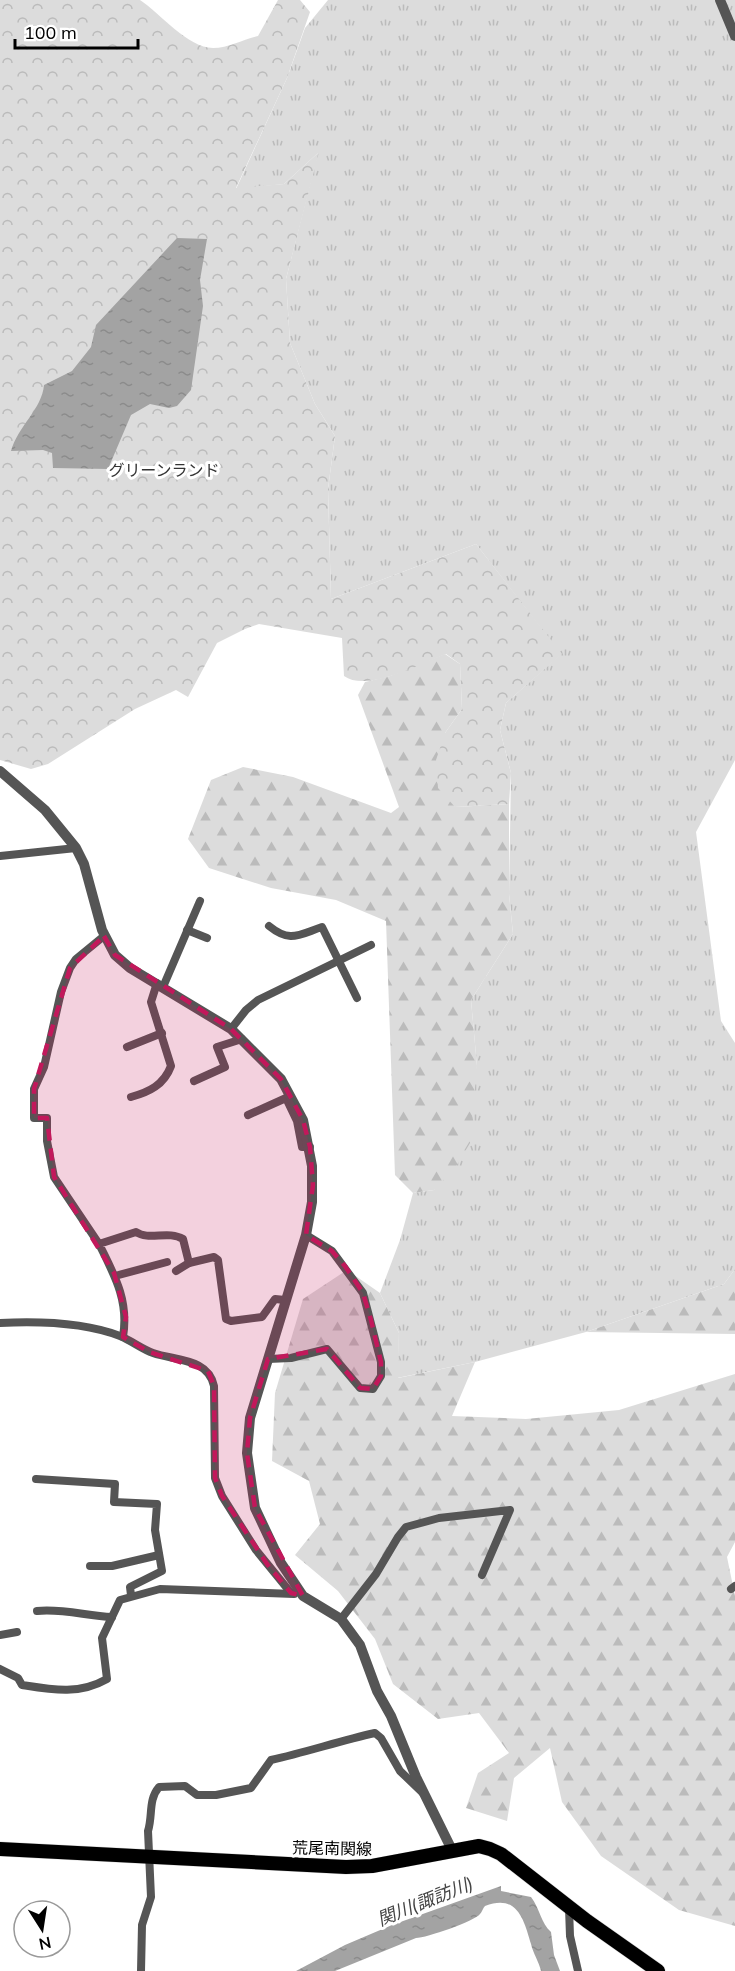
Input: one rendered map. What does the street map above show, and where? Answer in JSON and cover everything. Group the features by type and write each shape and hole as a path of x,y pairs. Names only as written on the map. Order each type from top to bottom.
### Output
{"main road":[{"name":"荒尾南関線","path":"0,1849 346,1867 372,1866 479,1846 501,1854 569,1908 658,1971"}],"street":[{"path":"720,0 735,36"},
{"path":"0,771 45,810 76,848 84,864 104,936 115,955 130,968 231,1029 281,1079 303,1120 310,1147 313,1185 306,1235 250,1418 247,1453 255,1508 281,1563 303,1596"},
{"path":"0,856 76,848"},
{"path":"131,1097 151,1091 168,1074 171,1059 152,1002 200,901"},
{"path":"269,926 284,937 294,937 322,927 357,998"},
{"path":"187,930 207,938"},
{"path":"104,936 76,959 70,968 61,992 44,1067 34,1089 33,1103 34,1118 47,1118 47,1141 54,1177 99,1245 115,1276 126,1317 123,1337"},
{"path":"231,1029 258,1000 371,945"},
{"path":"127,1047 162,1033"},
{"path":"194,1081 225,1067 217,1047 242,1039"},
{"path":"248,1115 286,1098 297,1121 302,1147 310,1147"},
{"path":"99,1245 136,1232 141,1236 175,1234 183,1239 189,1263"},
{"path":"267,1359 291,1358 327,1348 360,1388 373,1389 378,1384 381,1362 363,1293 332,1251 306,1235"},
{"path":"176,1271 189,1263 214,1257 218,1260 226,1319 231,1322 262,1317 275,1299 285,1300"},
{"path":"115,1276 167,1262"},
{"path":"0,1323 32,1322 87,1327 123,1337 149,1352 203,1365 214,1386 215,1478 222,1496 256,1550 291,1593"},
{"path":"36,1479 115,1484 114,1502 157,1504 155,1530 162,1571 130,1587 131,1595"},
{"path":"341,1619 376,1574 406,1527 439,1518 510,1510 482,1575"},
{"path":"90,1566 112,1566 159,1555"},
{"path":"0,1669 18,1678 22,1685 54,1690 90,1688 107,1679 102,1638 120,1600 131,1595 160,1589 291,1593 303,1596 341,1619 360,1645 377,1691 391,1716 425,1796 452,1850"},
{"path":"37,1611 52,1609 84,1616 112,1617"},
{"path":"0,1635 17,1632"},
{"path":"141,1971 142,1925 151,1897 148,1856 151,1802 159,1787 185,1786 197,1795 216,1795 251,1788 271,1760 312,1751 318,1746 345,1743 375,1733 381,1738 400,1771 425,1796"},
{"path":"569,1908 570,1936 578,1971"}],"highlighted area":[{"path":"104,936 115,955 231,1029 281,1079 303,1120 310,1147 313,1185 306,1235 332,1251 345,1266 363,1293 371,1320 381,1362 381,1376 373,1389 360,1388 327,1349 268,1359 250,1418 247,1453 255,1508 303,1596 291,1593 267,1564 222,1496 215,1478 214,1386 208,1371 149,1352 123,1337 126,1317 114,1273 54,1177 47,1118 34,1118 34,1089 70,968"}],"green space":[{"name":"グリーンランド","path":"0,0 140,0 184,36 213,48 225,47 258,36 278,0 300,0 310,12 287,78 236,188 284,184 319,152 286,279 290,343 315,404 335,436 328,489 331,599 476,544 562,654 506,703 500,730 511,773 509,804 455,807 438,788 436,760 445,733 462,709 460,664 446,654 395,675 366,681 354,680 344,676 342,638 259,624 217,643 188,697 176,690 135,709 48,764 31,769 0,760"},
{"path":"328,0 735,0 735,760 696,832 721,1021 735,1043 735,1269 724,1284 586,1332 475,1362 397,1378 399,1333 380,1293 400,1240 413,1193 434,1190 477,1066 471,1000 513,934 509,894 511,773 500,730 506,703 561,654 476,544 331,599 328,489 335,436 315,404 290,343 286,279 318,153 284,184 236,189 287,78 305,28"},
{"path":"445,654 460,664 462,709 445,733 455,807 509,804 509,894 513,934 471,1000 477,1066 470,1143 455,1168 434,1190 413,1193 395,1175 386,921 336,900 271,888 209,868 188,839 211,780 243,767 293,777 391,813 399,807 358,695 365,682 390,676"},
{"path":"735,1269 735,1334 586,1332 724,1284"},
{"path":"347,1270 380,1293 399,1333 398,1378 475,1362 452,1416 526,1419 619,1410 735,1374 735,1542 727,1557 735,1596 735,1926 679,1910 601,1856 562,1802 550,1748 514,1778 507,1821 466,1808 478,1773 509,1753 479,1713 438,1719 393,1684 375,1639 338,1591 295,1555 320,1524 309,1481 272,1461 275,1393 303,1299"}],"water":[{"path":"177,238 207,239 200,280 203,306 191,390 177,406 169,408 150,404 131,415 108,469 53,468 52,453 43,450 11,451 14,442 39,402 44,385 72,371 91,347 96,325"},
{"path":"501,1886 501,1891 531,1897 551,1932 554,1955 560,1971 541,1971 522,1918 512,1906 496,1903 485,1906 476,1917 460,1925 416,1938 335,1971 296,1971 345,1945 392,1925"}],"water label":[{"name":"関川(諏訪川)","path":"425,1901"}]}
